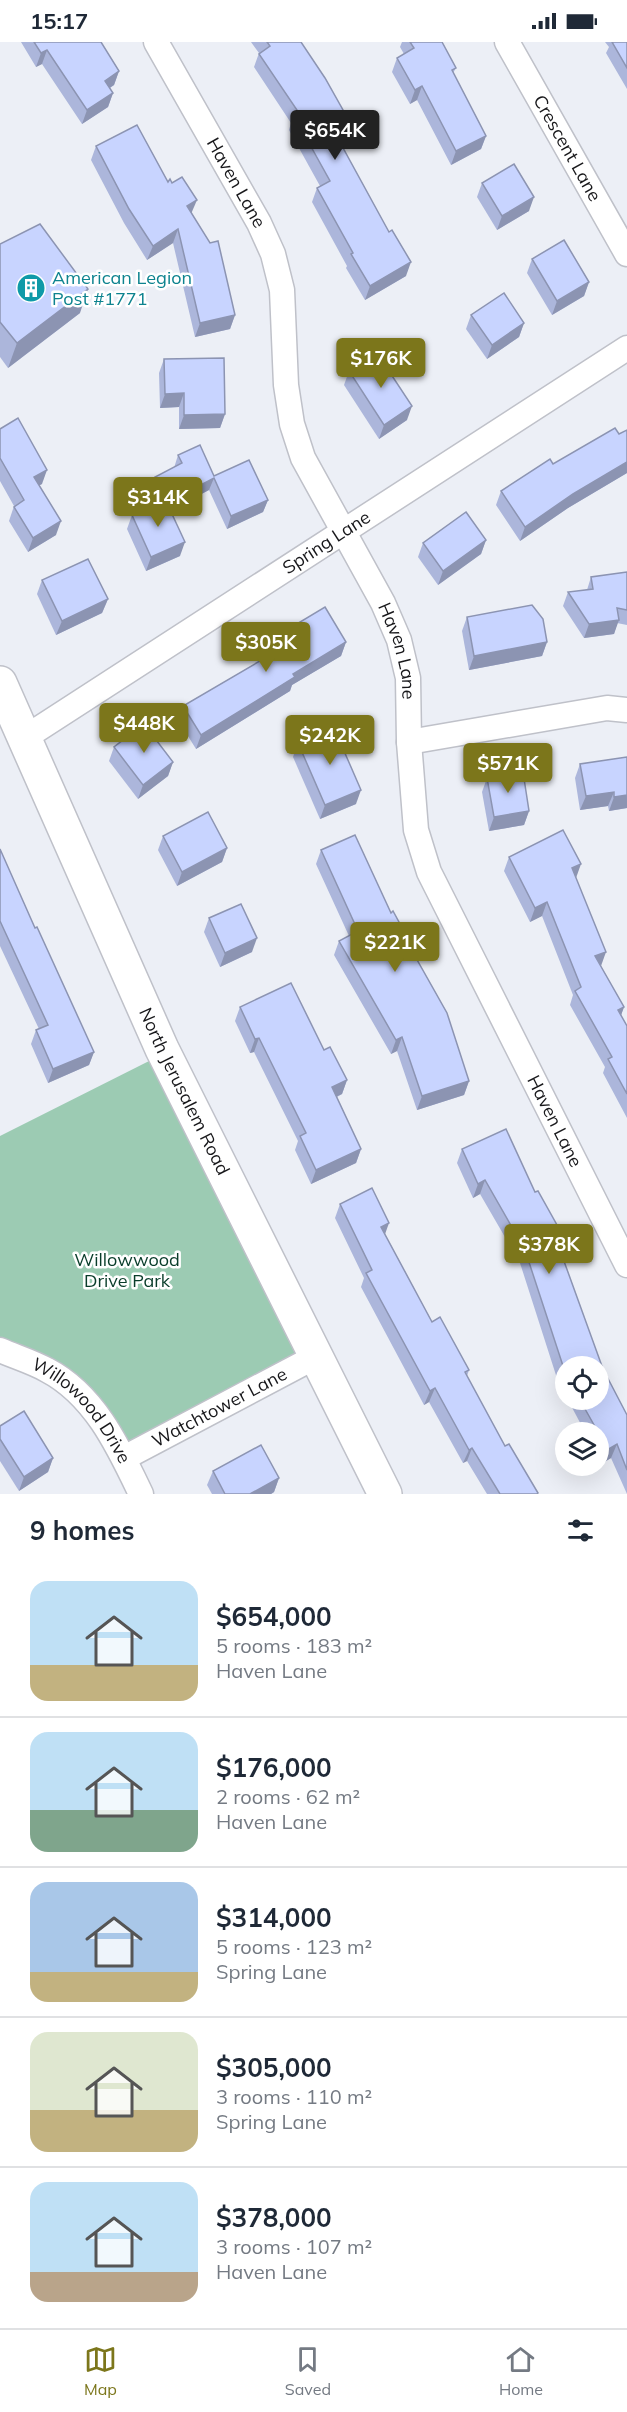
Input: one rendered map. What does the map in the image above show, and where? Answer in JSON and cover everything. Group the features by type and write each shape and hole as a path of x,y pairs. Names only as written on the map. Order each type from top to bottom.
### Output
{"main road":[{"name":"North Jerusalem Road","path":"0,683 26,737 162,1049 385,1494"}],"street":[{"name":"Haven Lane","path":"156,42 259,223 273,254 282,291 286,385 292,424 303,458 384,603 399,640 408,678 409,742 416,830 429,872 627,1265"},
{"name":"Crescent Lane","path":"507,42 627,254"},
{"name":"Spring Lane","path":"26,737 627,348"},
{"path":"409,742 607,708 627,710"},
{"name":"Willowood Drive","path":"0,1350 48,1370 81,1394 98,1414 124,1458 141,1494"},
{"name":"Watchtower Lane","path":"124,1458 315,1357"}],"green space":[{"name":"Willowwood Drive Park","path":"161,1055 312,1357 127,1457 82,1394 0,1356 0,1136"}],"building":[{"path":"34,42 101,42 119,71 105,81 113,93 87,110 47,50 41,53"},
{"path":"267,42 301,42 325,78 352,126 336,135 389,232 392,230 411,262 370,286 317,188 330,181 294,116 299,113 259,54 270,46"},
{"path":"410,42 442,42 456,68 452,70 486,136 456,151 422,86 415,90 397,58 414,48"},
{"path":"612,42 627,42 627,68"},
{"path":"137,125 168,182 170,179 172,183 182,177 197,200 187,206 210,243 218,241 235,315 200,323 178,229 153,246 129,209 96,146"},
{"path":"514,164 534,197 502,216 482,183"},
{"name":"American Legion Post #1771","path":"40,224 88,289 17,343 0,322 0,244"},
{"path":"564,240 589,282 557,301 532,259"},
{"path":"504,293 524,323 492,345 471,315"},
{"path":"377,353 412,406 384,425 349,371"},
{"path":"224,358 225,414 184,415 184,393 165,394 164,359"},
{"path":"18,418 47,470 34,477 61,521 33,538 14,507 24,500 0,458 0,429"},
{"path":"615,428 619,434 627,430 627,462 573,494 525,527 501,491 550,459 553,464"},
{"path":"200,445 214,476 249,460 268,500 231,516 214,478 168,502 155,477 182,463 178,455"},
{"path":"165,499 185,542 151,557 132,515"},
{"path":"466,512 486,540 443,571 423,543"},
{"path":"88,559 108,599 62,621 42,580"},
{"path":"627,572 627,610 617,608 619,620 589,624 568,592 593,589 591,577"},
{"path":"532,605 543,619 547,642 474,656 467,617"},
{"path":"325,607 346,642 293,674 295,677 201,735 183,706 301,637 295,625"},
{"path":"144,724 173,762 143,785 114,747"},
{"path":"334,728 361,790 325,805 298,743"},
{"path":"627,757 627,795 614,797 614,792 586,796 580,764"},
{"path":"523,772 529,811 494,817 487,778"},
{"path":"208,812 227,848 182,872 163,836"},
{"path":"563,830 581,864 572,868 606,952 595,956 624,1007 618,1010 627,1026 627,1094 608,1059 612,1057 575,991 581,987 547,902 535,908 509,857"},
{"path":"355,835 391,913 393,911 413,948 411,949 447,1013 469,1081 422,1096 402,1037 396,1040 339,941 358,931 321,850"},
{"path":"0,849 94,1052 53,1069 36,1030 48,1025 0,921"},
{"path":"241,904 257,938 225,953 209,918"},
{"path":"291,983 324,1050 330,1047 347,1080 332,1087 361,1149 316,1170 300,1136 306,1133 259,1038 255,1039 240,1007"},
{"path":"506,1129 535,1192 538,1191 557,1225 552,1228 598,1356 560,1356 525,1250 485,1180 478,1184 462,1149"},
{"path":"372,1188 389,1223 381,1227 432,1322 440,1317 469,1370 465,1372 505,1446 509,1444 537,1494 500,1494 472,1448 469,1450 435,1388 430,1391 366,1273 372,1270 340,1204"},
{"path":"609,1380 627,1415 627,1470 617,1444 609,1449 609,1422 592,1422 586,1410 609,1410"},
{"path":"24,1411 53,1458 24,1477 0,1439 0,1426"},
{"path":"261,1445 279,1478 250,1494 225,1494 213,1471"}],"place":[{"name":"American Legion Post #1771","path":"31,288"}]}
